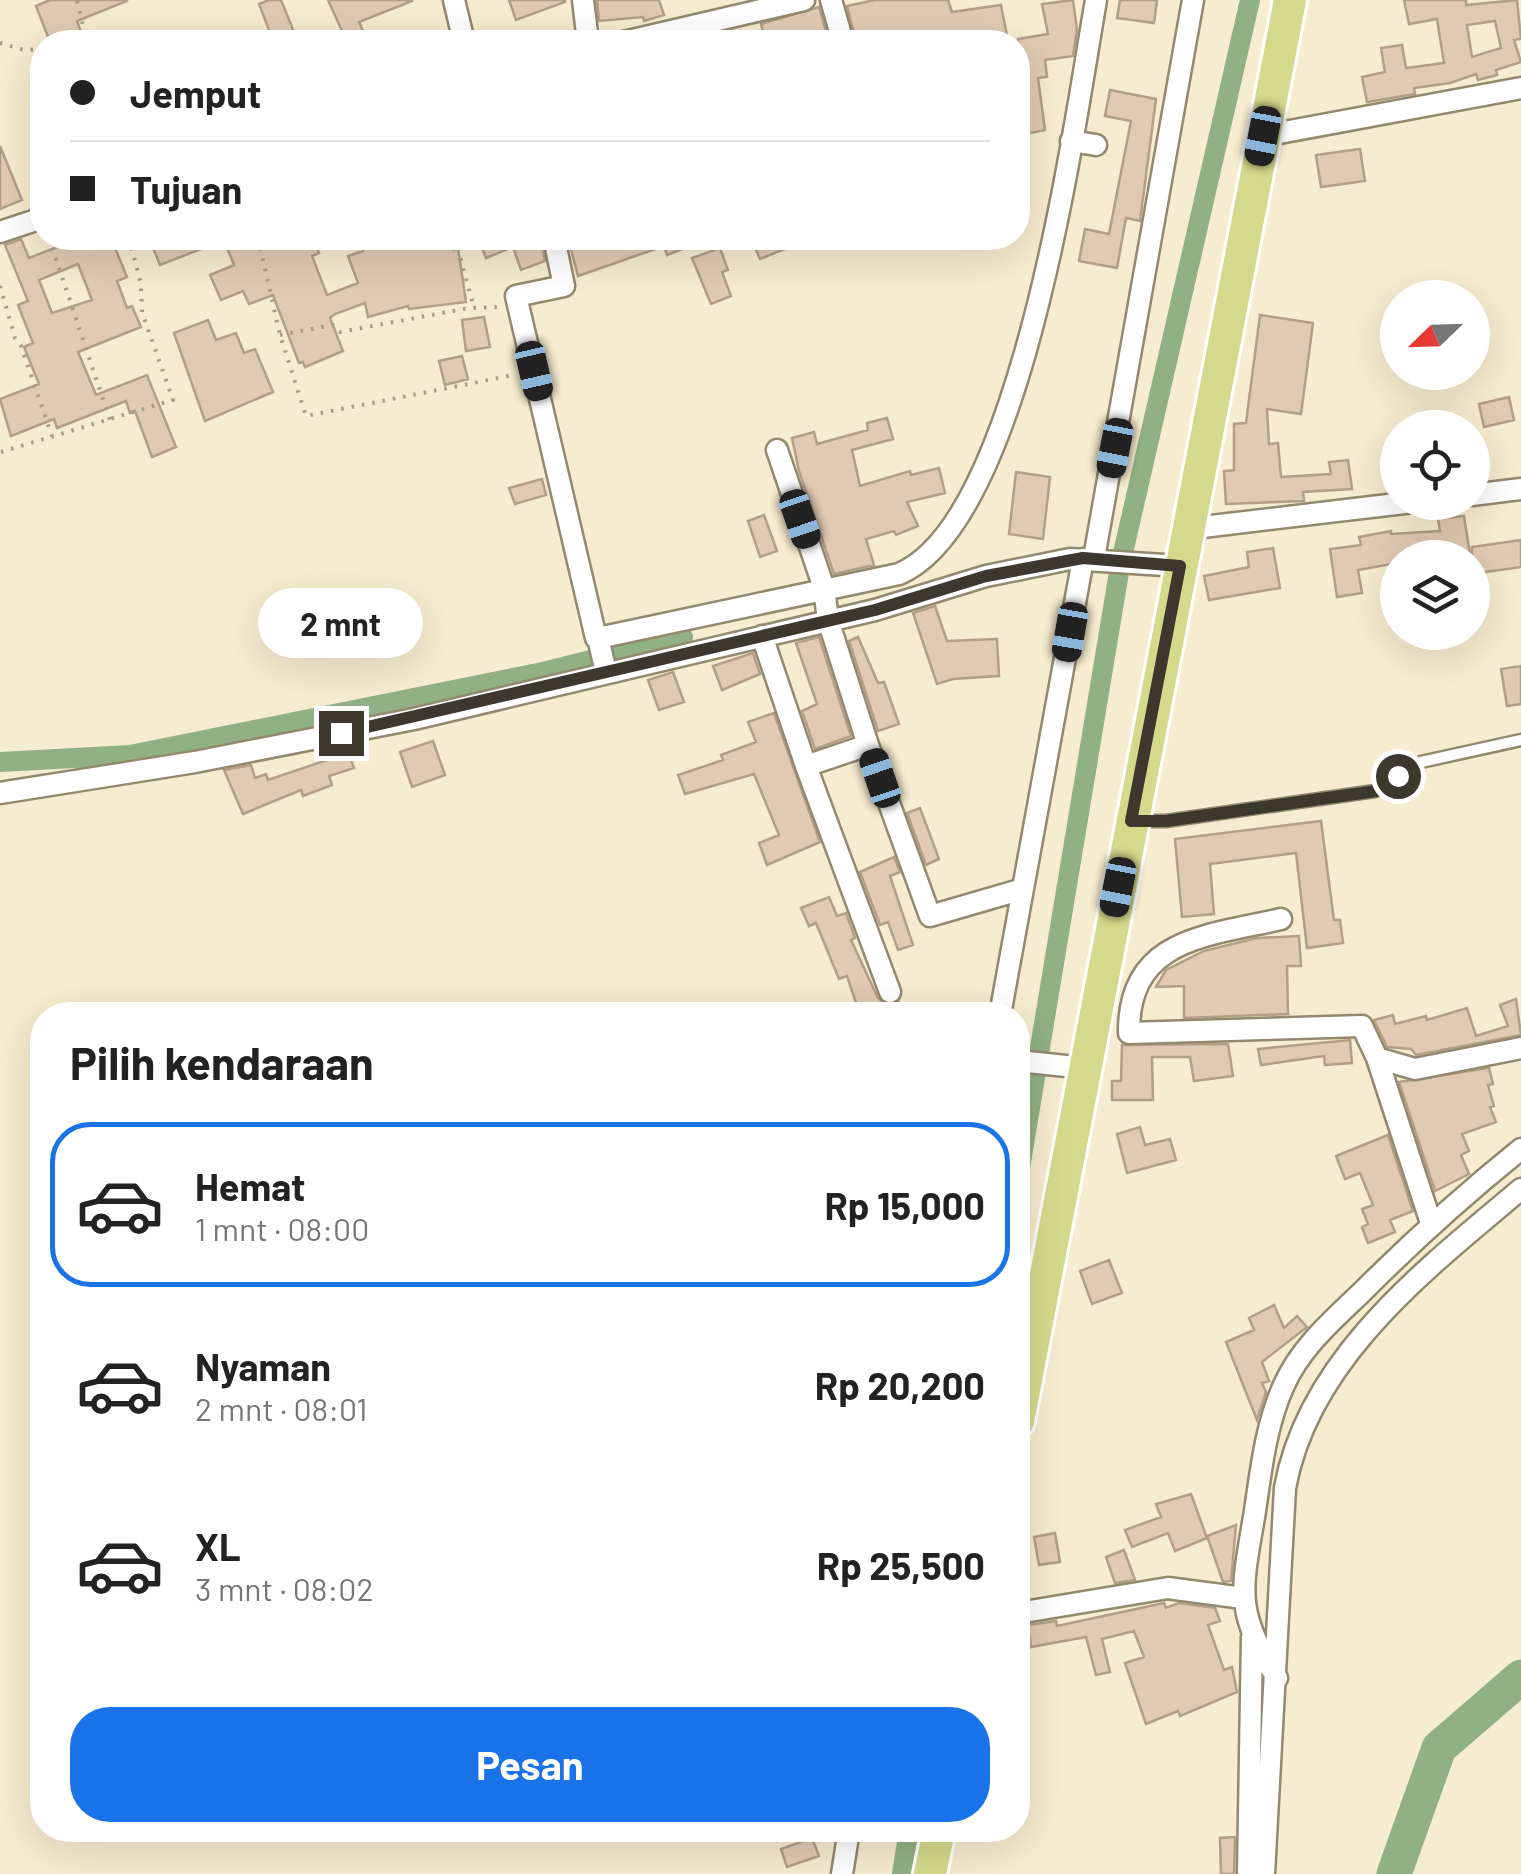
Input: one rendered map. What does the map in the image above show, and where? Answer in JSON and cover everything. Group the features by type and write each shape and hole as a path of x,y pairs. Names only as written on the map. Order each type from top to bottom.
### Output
{"main road":[{"path":"1030,1344 1073,1067 1117,987 1170,565 1186,529 1290,0"},
{"path":"930,1874 937,1842"}],"street":[{"path":"454,0 461,30"},
{"path":"582,0 586,30"},
{"path":"718,30 804,0"},
{"path":"831,0 840,30"},
{"path":"0,793 196,762 414,719 606,669 762,636 826,604 904,588 942,541 1007,417 1055,226 1083,143 1096,0"},
{"path":"1002,1002 1193,0"},
{"path":"1263,136 1521,88"},
{"path":"0,232 30,222"},
{"path":"556,250 564,286 519,294 517,303 606,669"},
{"path":"777,450 868,744 930,916 1023,889"},
{"path":"1490,493 1521,489"},
{"path":"1186,529 1380,506"},
{"path":"597,640 1088,558 1170,565"},
{"path":"762,636 890,992"},
{"path":"806,766 868,744"},
{"path":"1280,919 1166,950 1117,987 1130,1033 1360,1026 1367,1031 1377,1058 1432,1223"},
{"path":"1377,1058 1414,1069 1521,1048"},
{"path":"1030,1062 1073,1067"},
{"path":"1248,1874 1252,1635 1243,1598 1266,1443 1284,1383 1311,1342 1432,1223 1521,1148"},
{"path":"1264,1874 1285,1488 1290,1463 1314,1403 1344,1358 1391,1307 1521,1190"},
{"path":"1030,1611 1168,1588 1243,1598"},
{"path":"1252,1635 1277,1678"},
{"path":"842,1874 847,1842"}],"lane":[{"path":"1137,821 1166,821 1376,791 1422,762 1521,740"}],"path":[{"path":"77,1 84,30"},
{"path":"0,43 30,50"},
{"path":"53,250 110,420"},
{"path":"2,452 173,400 142,312 141,284 132,250"},
{"path":"261,250 280,335 306,416 534,371"},
{"path":"458,250 474,308"},
{"path":"0,286 14,338 21,346 52,436"},
{"path":"280,335 333,325 340,332 517,303"}],"building":[{"path":"50,0 127,0 77,21 80,30 45,30 36,6"},
{"path":"281,0 293,30 269,30 259,4"},
{"path":"328,0 412,1 359,22 363,30 342,30"},
{"path":"509,0 565,0 565,2 516,20"},
{"path":"597,0 659,0 664,15 644,21 643,17 599,21"},
{"path":"875,0 948,0 952,12 1001,5 1006,30 853,30 847,6"},
{"path":"1073,0 1077,30 1073,56 1045,60 1047,77 1038,78 1045,130 1030,133 1030,37 1048,34 1042,4"},
{"path":"1120,0 1157,0 1154,23 1117,18"},
{"path":"1404,0 1466,0 1466,5 1517,0 1521,39 1514,40 1521,62 1478,80 1476,74 1450,83 1414,88 1415,94 1367,102 1362,77 1385,72 1381,48 1402,45 1406,68 1444,63 1437,19 1409,24","holes":["1495,21 1501,48 1472,57 1467,25"]},
{"path":"819,7 826,30 763,30 761,24"},
{"path":"1110,90 1156,99 1140,221 1126,218 1117,268 1079,261 1085,229 1109,234 1131,121 1105,116"},
{"path":"0,146 22,200 0,209"},
{"path":"1360,149 1365,181 1321,187 1316,155"},
{"path":"21,239 29,258 50,250 116,250 127,277 117,281 127,308 132,306 141,327 78,352 96,395 147,375 176,447 152,457 135,411 130,413 126,401 57,428 54,419 11,436 0,399 39,384 24,347 33,343 18,305 28,301 5,245","holes":["78,264 92,300 52,313 39,280"]},
{"path":"154,250 198,250 160,265"},
{"path":"228,250 318,250 312,256 327,295 358,283 348,256 363,250 458,250 466,302 409,309 408,306 368,317 365,303 335,314 330,318 343,351 305,367 303,362 299,363 273,295 249,304 243,291 221,300 210,275 234,265"},
{"path":"483,250 506,250 486,258"},
{"path":"514,250 543,250 545,261 521,270"},
{"path":"571,250 653,250 578,276"},
{"path":"721,250 728,270 722,272 731,296 711,304 692,258"},
{"path":"756,250 782,250 760,259"},
{"path":"1260,315 1313,323 1301,414 1267,409 1269,444 1278,443 1281,477 1331,474 1329,462 1348,460 1352,489 1303,492 1304,501 1226,504 1224,471 1234,470 1234,424 1246,423"},
{"path":"484,317 490,347 466,351 462,320"},
{"path":"208,320 216,340 236,333 244,353 255,349 273,392 205,421 174,333"},
{"path":"462,356 468,379 445,385 439,361"},
{"path":"1509,397 1514,420 1490,426 1490,410 1480,410 1479,404"},
{"path":"887,418 893,439 852,450 860,486 910,471 911,475 939,468 945,493 907,502 918,526 896,535 894,531 866,539 874,565 834,574 799,471 792,438 814,432 817,444 868,430 867,423"},
{"path":"1016,472 1050,477 1043,539 1009,534"},
{"path":"542,479 546,495 515,504 509,488"},
{"path":"764,515 777,551 760,557 748,521"},
{"path":"1438,520 1465,520 1468,540 1380,540 1380,566 1358,570 1362,593 1337,597 1330,549 1361,545 1359,537 1391,531 1440,531"},
{"path":"1521,540 1521,567 1490,571 1490,544"},
{"path":"1273,548 1280,588 1209,600 1204,576 1249,567 1247,552"},
{"path":"935,606 947,641 997,639 999,676 937,684 913,613"},
{"path":"819,637 851,736 815,749 802,711 817,704 796,643"},
{"path":"858,637 878,683 884,682 899,724 878,731 849,641"},
{"path":"753,653 760,674 722,690 713,666"},
{"path":"1521,666 1521,704 1507,706 1501,669"},
{"path":"673,672 684,702 659,710 648,680"},
{"path":"774,713 820,842 767,865 759,843 779,835 754,774 685,794 678,775 723,760 721,755 756,742 748,722"},
{"path":"433,741 445,775 412,787 400,752"},
{"path":"346,746 354,768 329,776 332,785 303,796 301,790 243,814 224,770 251,765 255,778 266,774 268,780 327,760 324,751"},
{"path":"920,808 939,859 926,865 907,813"},
{"path":"1321,821 1334,920 1340,920 1343,943 1307,948 1296,853 1210,864 1214,914 1182,917 1175,839"},
{"path":"894,857 900,872 890,876 913,945 898,950 888,922 880,925 860,872"},
{"path":"829,897 837,916 846,913 855,938 851,940 883,1002 856,1002 847,976 839,979 816,923 809,926 801,908"},
{"path":"1299,936 1301,966 1287,966 1288,1014 1184,1018 1184,986 1156,987 1166,970 1204,951 1257,938"},
{"path":"1516,999 1521,1035 1416,1055 1411,1049 1387,1047 1374,1020 1393,1015 1395,1024 1426,1016 1427,1020 1467,1008 1476,1036 1508,1026 1500,1005"},
{"path":"1350,1040 1352,1063 1325,1065 1324,1056 1261,1065 1258,1049"},
{"path":"1228,1044 1233,1076 1194,1081 1190,1057 1152,1057 1153,1100 1112,1100 1112,1081 1121,1081 1122,1045"},
{"path":"1489,1068 1493,1084 1488,1085 1494,1106 1490,1107 1496,1122 1462,1134 1469,1151 1461,1155 1469,1174 1435,1191 1399,1082"},
{"path":"1140,1127 1145,1145 1170,1139 1176,1160 1127,1173 1117,1134"},
{"path":"1388,1135 1413,1211 1390,1220 1395,1232 1368,1243 1362,1227 1368,1224 1362,1209 1373,1205 1360,1173 1345,1179 1336,1156"},
{"path":"1109,1260 1122,1293 1092,1304 1080,1271"},
{"path":"1274,1305 1284,1328 1297,1316 1307,1327 1262,1362 1269,1381 1262,1383 1266,1392 1257,1420 1226,1342 1254,1330 1249,1318"},
{"path":"1191,1494 1207,1538 1175,1551 1168,1533 1132,1547 1125,1530 1161,1517 1156,1504"},
{"path":"1236,1525 1231,1581 1223,1582 1207,1536"},
{"path":"1055,1533 1060,1562 1039,1565 1034,1537"},
{"path":"1124,1550 1135,1580 1115,1583 1106,1557"},
{"path":"1164,1603 1166,1608 1179,1603 1215,1608 1220,1621 1208,1625 1224,1670 1232,1667 1237,1692 1180,1716 1178,1711 1146,1724 1125,1663 1144,1657 1134,1631 1102,1639 1110,1672 1096,1675 1086,1637 1031,1647 1030,1625 1056,1621 1057,1626"},
{"path":"1235,1837 1234,1874 1221,1874 1220,1838"},
{"path":"814,1842 819,1856 787,1867 781,1849"}],"waterway":[{"path":"1030,1108 1120,566 1250,0"},
{"path":"0,762 130,755 543,672 683,637"},
{"path":"1394,1874 1439,1748 1521,1677"},
{"path":"902,1874 907,1842"}],"route":[{"path":"341,733 875,610 986,576 1094,558 1180,566 1131,821 1166,821 1376,791 1398,776"}]}
